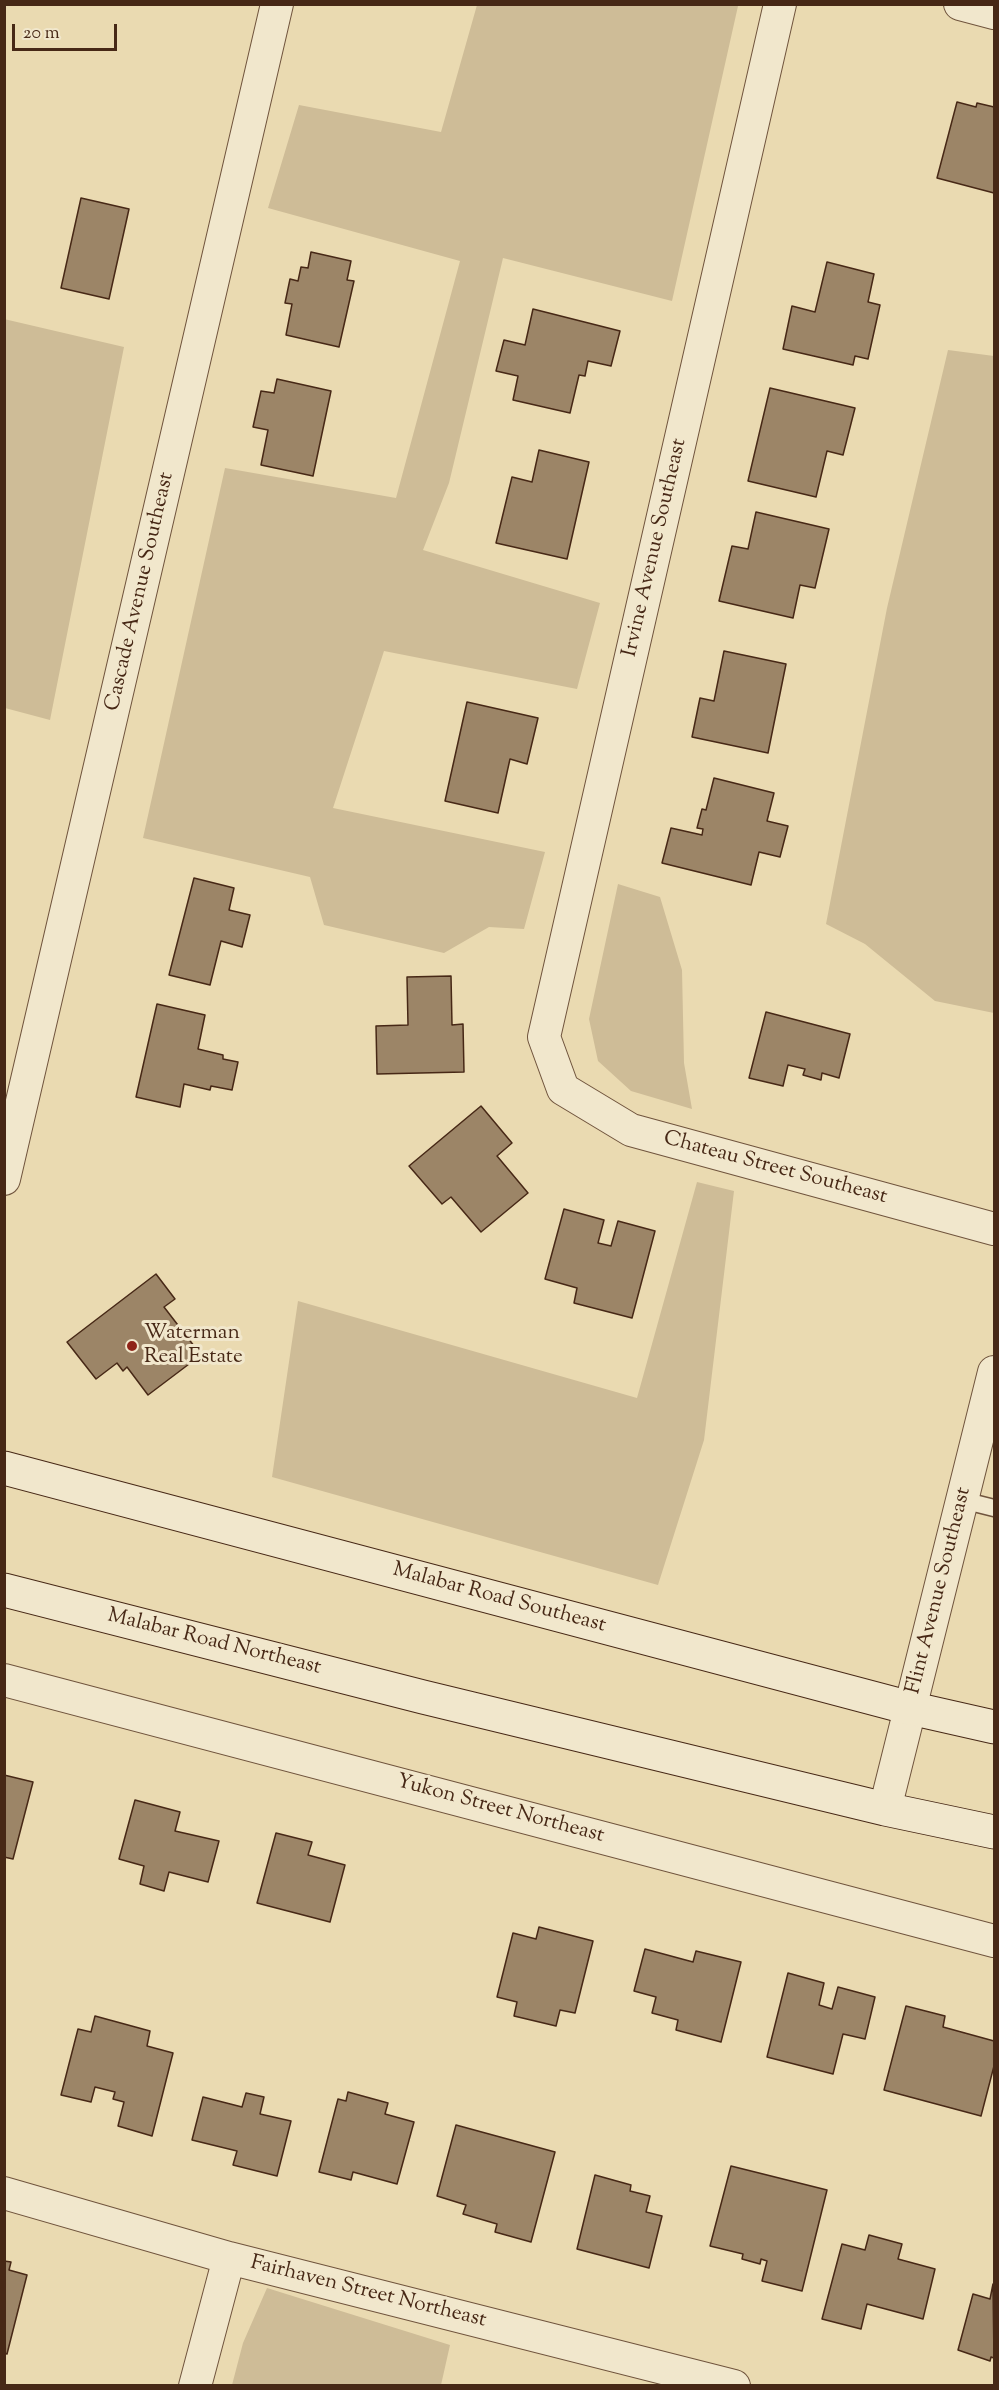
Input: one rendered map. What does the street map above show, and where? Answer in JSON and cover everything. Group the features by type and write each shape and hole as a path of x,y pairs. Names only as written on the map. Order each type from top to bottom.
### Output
{"main road":[{"name":"Malabar Road Southeast","path":"4,1468 910,1708 994,1727"},
{"name":"Malabar Road Northeast","path":"4,1590 423,1697 885,1809"},
{"path":"885,1809 994,1832"}],"street":[{"name":"Cascade Avenue Southeast","path":"4,1179 277,4"},
{"name":"Irvine Avenue Southeast","path":"563,1089 544,1037 780,4"},
{"path":"960,4 994,13"},
{"name":"Chateau Street Southeast","path":"563,1089 631,1130 994,1228"},
{"name":"Flint Avenue Southeast","path":"885,1809 994,1372"},
{"name":"Yukon Street Northeast","path":"4,1680 994,1941"},
{"name":"Fairhaven Street Northeast","path":"4,2193 229,2258 714,2383"},
{"path":"195,2385 229,2258"}],"lane":[{"path":"962,1500 994,1508"}],"shaded area":[{"path":"731,4 738,6 672,301 503,258 449,483 423,550 600,603 577,689 384,651 333,808 545,852 524,929 489,927 444,953 324,925 310,877 143,838 225,468 396,498 460,261 268,208 299,105 441,132 477,5"},
{"path":"4,319 124,347 50,720 5,708"},
{"path":"948,350 994,356 994,1013 935,1001 865,944 826,924 887,608"},
{"path":"618,884 660,897 682,970 684,1063 692,1109 631,1091 598,1061 589,1019"},
{"path":"697,1182 734,1191 704,1440 658,1585 272,1477 298,1301 637,1398"},
{"path":"267,2288 450,2345 441,2385 232,2385 243,2343"}],"building":[{"path":"957,102 976,107 977,103 994,107 994,193 937,178"},
{"path":"81,198 129,209 109,299 61,288"},
{"path":"311,252 351,261 347,280 354,281 339,347 286,335 292,304 285,303 290,279 298,281 301,267 308,268"},
{"path":"827,262 874,274 868,302 880,305 868,359 855,356 853,365 783,349 792,306 815,312"},
{"path":"533,309 620,331 611,366 588,361 585,376 579,375 570,413 513,400 518,376 496,371 504,340 525,345"},
{"path":"277,379 331,391 313,476 261,465 268,430 253,427 261,391 274,393"},
{"path":"770,388 855,408 843,455 827,451 816,497 748,481"},
{"path":"539,450 589,462 567,559 496,543 512,477 532,482"},
{"path":"756,512 829,529 815,588 800,585 793,618 719,601 732,546 748,549"},
{"path":"724,651 786,664 768,753 692,737 700,698 714,701"},
{"path":"467,702 538,718 527,764 510,759 498,813 445,801"},
{"path":"714,778 774,793 767,821 788,826 780,857 759,852 751,885 662,863 671,828 702,835 703,829 697,828 702,809 706,810"},
{"path":"194,878 234,888 229,910 250,915 242,947 221,941 210,985 169,975"},
{"path":"451,976 452,1025 463,1024 464,1072 377,1074 376,1026 408,1025 407,977"},
{"path":"157,1004 205,1015 198,1049 223,1055 223,1059 238,1062 232,1090 211,1086 210,1090 184,1084 180,1107 136,1097"},
{"path":"766,1012 850,1034 839,1078 822,1073 821,1080 803,1075 805,1069 788,1065 783,1086 749,1078"},
{"path":"481,1106 512,1143 497,1156 528,1193 481,1232 451,1197 442,1204 409,1166"},
{"path":"564,1209 604,1220 598,1243 611,1246 618,1221 655,1231 632,1318 574,1303 577,1288 545,1279"},
{"path":"156,1274 175,1299 164,1307 201,1355 148,1395 127,1367 123,1371 117,1363 96,1379 67,1342"},
{"path":"4,1775 33,1782 13,1859 4,1857"},
{"path":"135,1800 180,1812 175,1831 219,1841 208,1882 169,1872 164,1891 140,1884 144,1866 119,1859"},
{"path":"276,1833 312,1842 308,1855 345,1865 330,1922 257,1903"},
{"path":"539,1927 593,1941 575,2013 560,2010 556,2026 514,2016 517,2002 497,1997 513,1933 536,1939"},
{"path":"645,1949 693,1962 696,1951 741,1962 721,2042 676,2030 678,2020 652,2013 656,1997 634,1991"},
{"path":"788,1973 824,1983 819,2005 832,2009 838,1987 875,1997 865,2039 843,2034 833,2074 767,2057"},
{"path":"906,2006 945,2016 943,2027 994,2041 994,2066 981,2116 884,2090"},
{"path":"95,2016 150,2031 147,2046 173,2053 152,2136 118,2126 124,2102 113,2099 115,2092 95,2087 91,2102 61,2095 78,2029 91,2032"},
{"path":"348,2092 388,2103 385,2114 414,2122 397,2184 353,2172 351,2180 319,2172 338,2099 346,2101"},
{"path":"246,2093 264,2097 260,2114 291,2121 277,2176 233,2165 237,2151 192,2140 203,2097 242,2107"},
{"path":"456,2125 555,2152 531,2242 495,2232 497,2224 463,2214 466,2205 437,2196"},
{"path":"731,2166 827,2190 802,2291 762,2281 767,2261 761,2259 760,2264 742,2259 743,2254 710,2246"},
{"path":"595,2175 631,2185 630,2191 650,2196 646,2212 662,2216 649,2268 577,2249"},
{"path":"869,2235 902,2244 898,2259 935,2269 923,2319 867,2304 861,2329 822,2319 842,2244 865,2250"},
{"path":"4,2261 11,2262 9,2270 27,2275 7,2354 4,2353"},
{"path":"993,2284 994,2358 991,2357 990,2361 958,2350 973,2294 990,2299"}],"place":[{"name":"Waterman Real Estate","path":"132,1346"}]}
